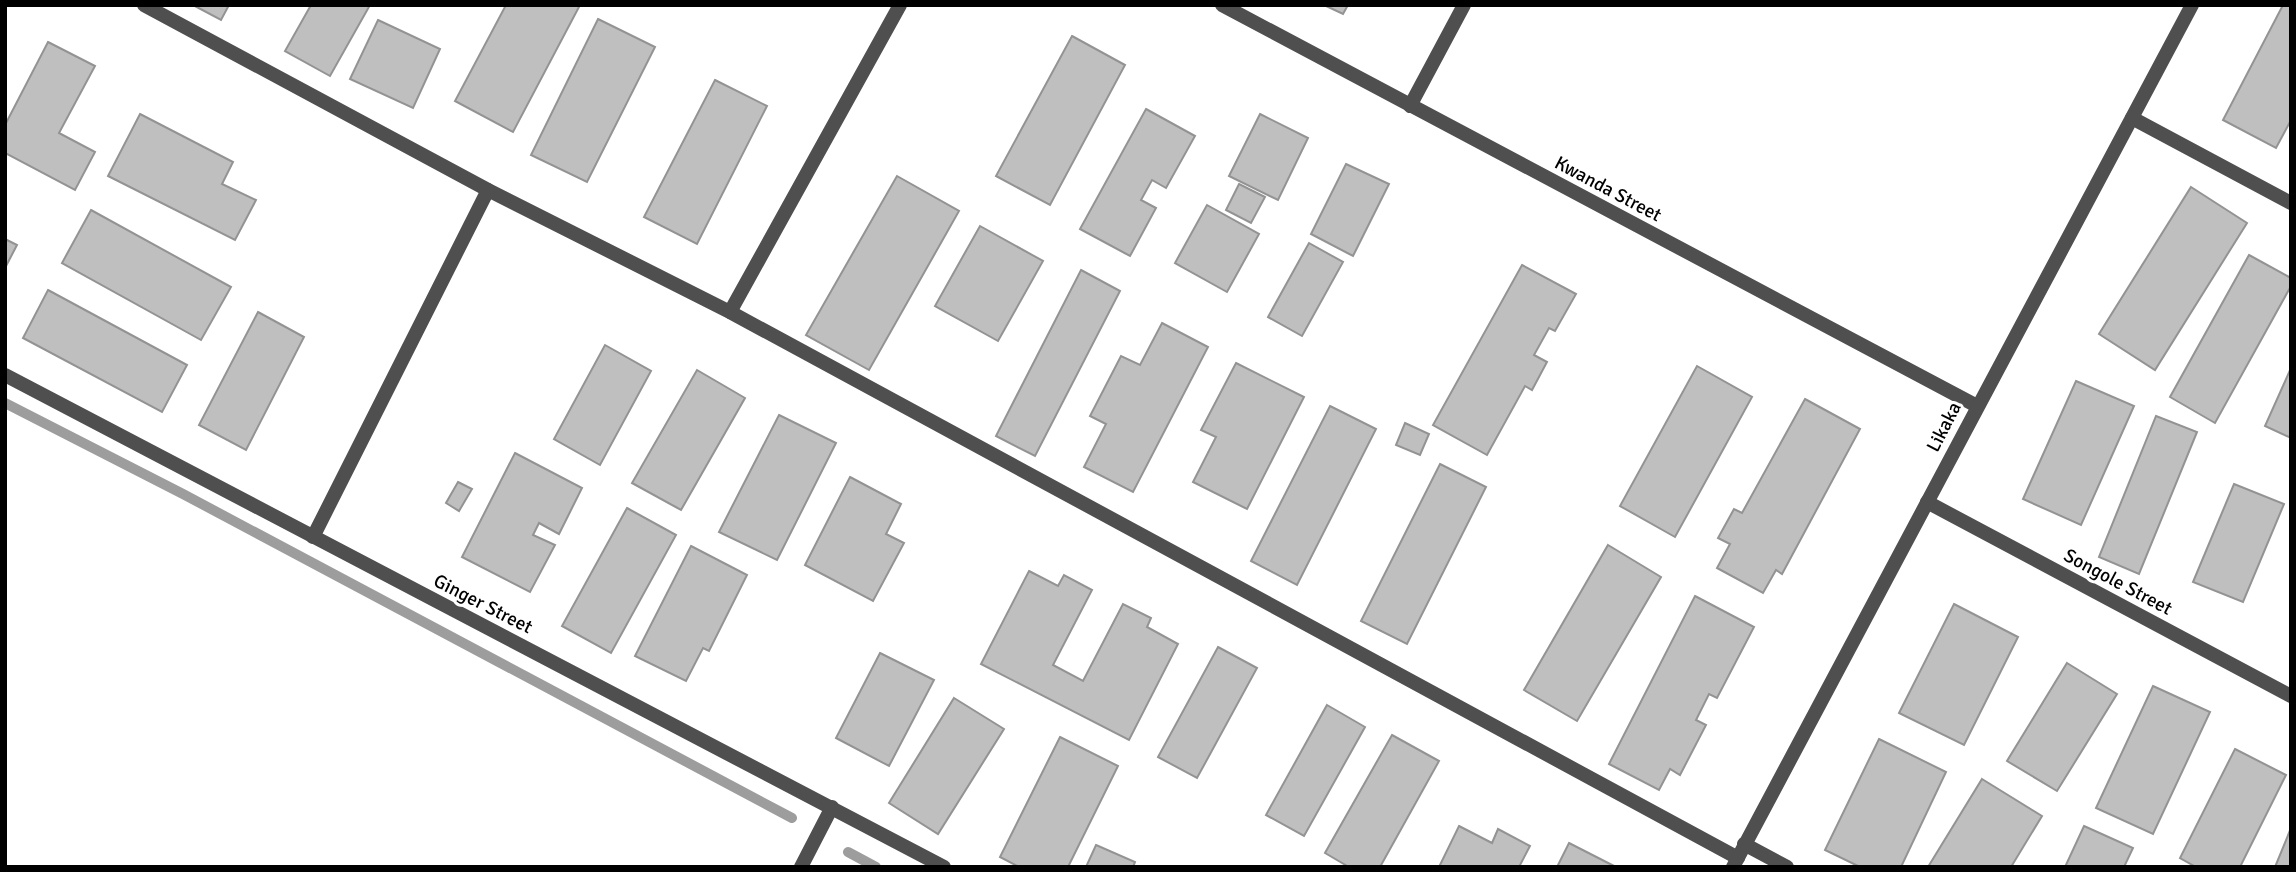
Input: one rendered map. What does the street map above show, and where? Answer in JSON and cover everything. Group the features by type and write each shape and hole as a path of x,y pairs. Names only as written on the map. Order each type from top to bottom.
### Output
{"street":[{"path":"144,5 488,190 730,312 1738,856 1787,867"},
{"path":"730,312 900,5"},
{"name":"Kwanda Street","path":"1223,5 1977,406"},
{"path":"1410,106 1464,5"},
{"name":"Likaka","path":"1738,856 2192,5"},
{"path":"2132,118 2291,203"},
{"path":"313,537 488,190"},
{"name":"Ginger Street","path":"5,375 944,867"},
{"name":"Songole Street","path":"1927,502 2291,696"},
{"path":"801,867 832,807"}],"building":[{"path":"193,5 229,5 221,20"},
{"path":"311,5 370,5 330,76 285,51"},
{"path":"506,5 580,5 513,132 455,101"},
{"path":"1324,5 1348,5 1343,14"},
{"path":"2283,5 2291,5 2291,120 2276,148 2223,120"},
{"path":"598,19 655,47 587,182 531,155"},
{"path":"378,20 440,49 413,108 350,79"},
{"path":"1072,36 1125,65 1050,205 996,176"},
{"path":"48,42 95,66 59,133 95,152 75,190 5,153 5,125"},
{"path":"715,80 767,106 697,244 644,217"},
{"path":"1146,109 1195,136 1166,188 1152,180 1141,200 1156,208 1130,256 1080,229"},
{"path":"140,114 233,162 222,184 256,200 235,240 108,176"},
{"path":"1260,114 1308,138 1278,200 1229,176"},
{"path":"1346,164 1389,184 1353,256 1311,234"},
{"path":"897,176 959,211 869,370 806,335"},
{"path":"1239,184 1265,197 1251,223 1226,210"},
{"path":"2191,187 2247,223 2155,370 2099,334"},
{"path":"1207,205 1259,234 1227,292 1175,263"},
{"path":"91,210 231,287 201,340 62,263"},
{"path":"980,226 1043,261 998,341 935,306"},
{"path":"5,239 17,245 5,268"},
{"path":"1309,243 1343,262 1302,336 1268,317"},
{"path":"2249,255 2291,278 2291,286 2215,423 2170,397"},
{"path":"1522,265 1576,294 1555,331 1549,328 1534,355 1547,362 1532,390 1525,386 1487,455 1433,425"},
{"path":"1081,270 1120,291 1035,456 996,436"},
{"path":"48,290 187,365 162,412 23,338"},
{"path":"258,312 304,337 246,450 199,425"},
{"path":"1162,323 1208,347 1133,492 1084,467 1106,424 1090,416 1121,356 1140,365"},
{"path":"605,345 651,371 600,465 554,439"},
{"path":"1236,363 1304,397 1247,509 1193,482 1216,437 1201,430"},
{"path":"1697,366 1752,397 1675,537 1620,506"},
{"path":"2291,368 2291,438 2265,426"},
{"path":"697,370 745,398 681,510 632,483"},
{"path":"2076,381 2134,406 2081,525 2023,499"},
{"path":"1805,399 1860,429 1782,574 1776,570 1763,593 1717,568 1730,544 1718,538 1734,509 1742,513"},
{"path":"1330,406 1376,429 1297,585 1251,561"},
{"path":"779,415 836,443 777,560 719,532"},
{"path":"2156,416 2197,432 2139,574 2099,557"},
{"path":"1405,423 1429,434 1420,455 1396,445"},
{"path":"515,453 582,488 559,534 539,523 533,535 555,545 530,592 462,557"},
{"path":"1440,464 1486,487 1407,644 1361,621"},
{"path":"850,477 901,504 886,534 904,543 873,601 805,565"},
{"path":"458,482 472,489 459,511 446,503"},
{"path":"2234,484 2284,504 2243,602 2193,582"},
{"path":"627,508 676,535 611,653 562,626"},
{"path":"1608,545 1661,577 1577,721 1524,690"},
{"path":"691,546 747,575 709,651 703,648 686,681 635,656"},
{"path":"1029,571 1058,586 1064,575 1092,590 1053,665 1083,681 1123,604 1151,618 1147,627 1178,644 1129,740 981,664"},
{"path":"1695,596 1754,627 1717,698 1709,694 1696,720 1706,725 1680,775 1670,769 1659,790 1609,764"},
{"path":"1954,604 2018,637 1964,745 1899,713"},
{"path":"1218,647 1257,668 1197,778 1158,757"},
{"path":"880,653 934,680 889,766 836,738"},
{"path":"2067,663 2117,694 2057,791 2007,761"},
{"path":"2153,686 2210,712 2153,834 2096,808"},
{"path":"954,698 1004,729 938,834 889,803"},
{"path":"1327,705 1365,727 1304,836 1266,815"},
{"path":"1392,735 1439,761 1380,867 1349,867 1325,853"},
{"path":"1060,737 1118,766 1068,867 1019,867 1000,857"},
{"path":"1879,739 1946,772 1901,867 1860,867 1825,850"},
{"path":"2235,749 2286,775 2240,867 2196,867 2180,858"},
{"path":"1982,779 2042,816 2011,867 1928,867"},
{"path":"1459,826 1492,843 1498,829 1530,846 1519,867 1439,867"},
{"path":"2084,826 2133,848 2124,867 2065,867"},
{"path":"2291,828 2291,867 2275,867"},
{"path":"1569,843 1616,867 1557,867"},
{"path":"1096,845 1135,862 1133,867 1086,867"}],"waterway":[{"path":"5,403 183,494 792,818"},
{"path":"848,852 876,867"}]}
